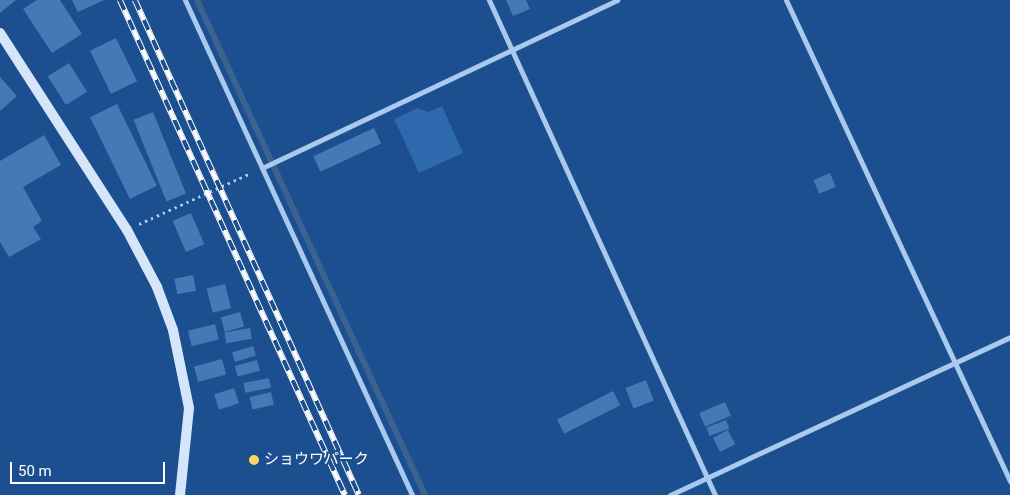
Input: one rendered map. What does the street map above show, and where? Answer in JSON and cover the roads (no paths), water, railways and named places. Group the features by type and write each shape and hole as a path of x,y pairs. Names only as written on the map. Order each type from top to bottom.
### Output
{"street":[{"path":"185,0 412,495"},
{"path":"489,0 715,495"},
{"path":"263,167 617,0"},
{"path":"786,0 1010,481"},
{"path":"0,33 127,230 157,287 183,371 190,408 180,495"},
{"path":"670,495 1010,337"}],"waterway":[{"path":"197,0 425,495"}],"railway":[{"path":"120,0 345,495"},
{"path":"135,0 359,495"}],"place":[{"name":"ショウワパーク","path":"254,460"}]}
